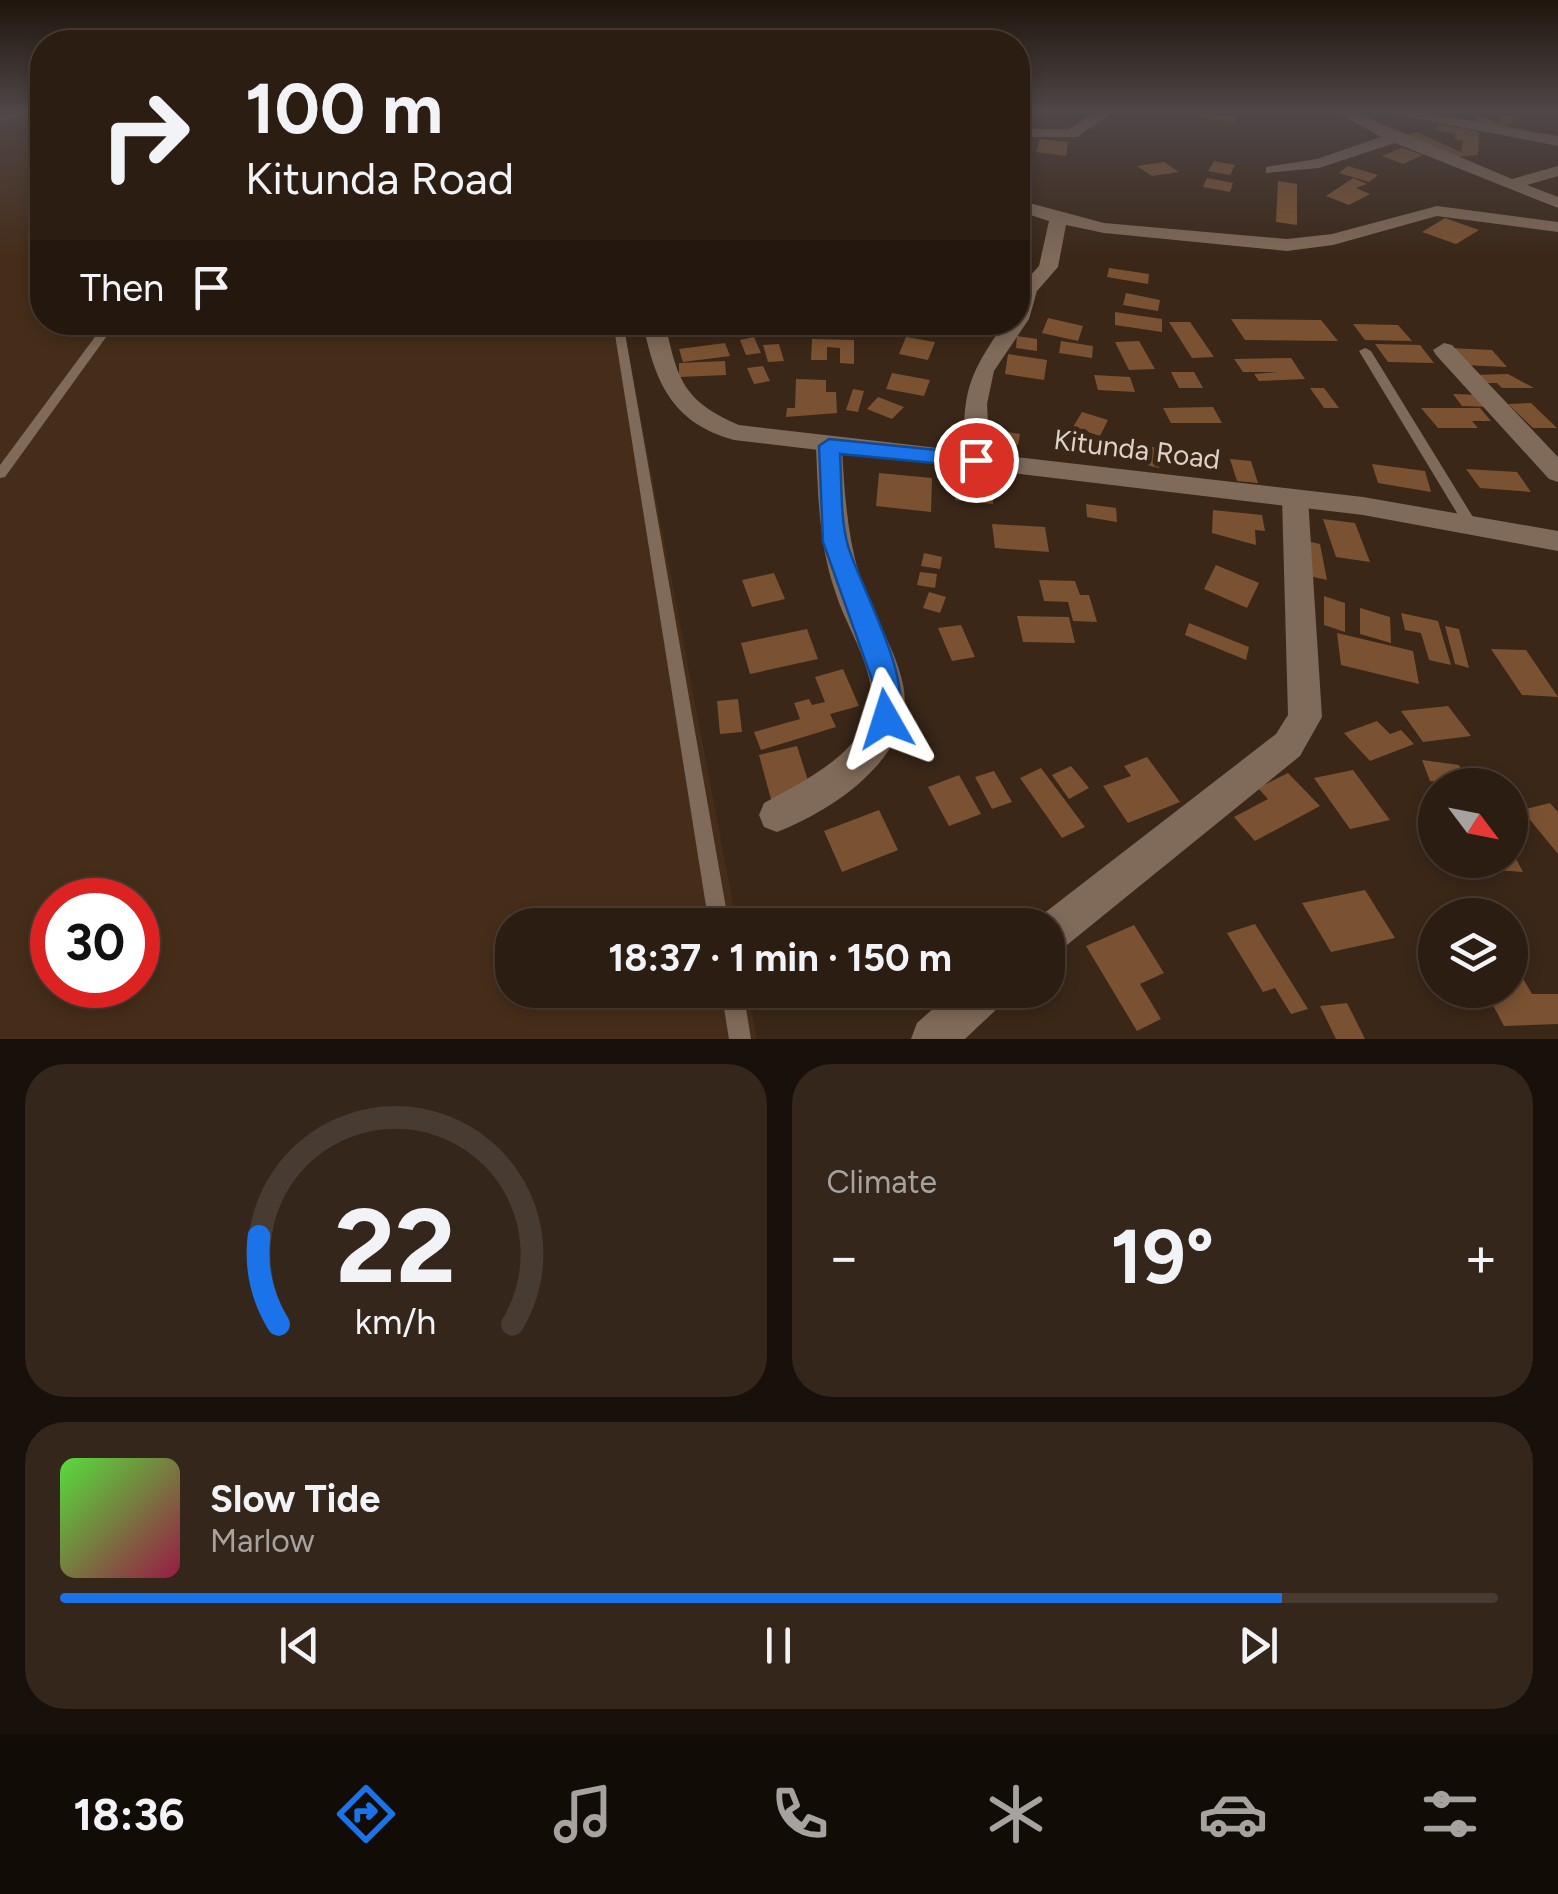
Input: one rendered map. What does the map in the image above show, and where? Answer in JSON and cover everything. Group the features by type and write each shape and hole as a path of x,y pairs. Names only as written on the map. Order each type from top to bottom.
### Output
{"street":[{"path":"1272,170 1327,160"},
{"path":"1451,160 1558,204"},
{"path":"1511,184 1558,171"},
{"path":"1030,209 1104,228 1287,244 1332,239 1436,211 1558,227"},
{"path":"1030,287 1048,267 1059,218"},
{"name":"Kitunda Road","path":"658,335 675,398 696,416 734,432 1295,498 1558,541"},
{"path":"976,460 974,404 983,371 1007,335"},
{"path":"1444,350 1558,474"},
{"path":"777,814 824,788 863,757 886,719 888,688 835,542 829,446"},
{"path":"1065,922 1288,745 1305,717 1295,498"},
{"path":"933,1039 967,1008"}],"lane":[{"path":"0,474 102,335"},
{"path":"620,335 716,908"},
{"path":"1365,350 1470,524"},
{"path":"735,1008 740,1039"}],"shaded area":[{"path":"0,160 30,160 30,335 625,335 734,908 495,908 495,1008 751,1008 757,1039 0,1039"}],"building":[{"path":"1214,161 1235,165 1230,175 1208,171"},
{"path":"1164,162 1179,172 1152,176 1137,166"},
{"path":"1348,166 1378,175 1369,182 1339,173"},
{"path":"1207,178 1233,183 1230,192 1203,187"},
{"path":"1353,178 1367,184 1356,188 1370,194 1349,205 1326,196"},
{"path":"1278,181 1297,184 1297,225 1276,222"},
{"path":"1445,218 1479,230 1456,244 1422,232"},
{"path":"1109,268 1149,274 1148,284 1107,277"},
{"path":"1126,293 1160,300 1158,311 1123,305"},
{"path":"1115,312 1162,319 1162,332 1115,325"},
{"path":"1048,318 1083,326 1078,341 1042,333"},
{"path":"1231,319 1321,320 1338,341 1245,340"},
{"path":"1169,322 1190,322 1214,357 1192,358"},
{"path":"1353,324 1398,325 1412,341 1365,340"},
{"path":"1017,336 1037,339 1037,351 1016,348"},
{"path":"754,337 761,353 746,355 740,340"},
{"path":"906,337 935,342 928,360 899,354"},
{"path":"812,339 854,340 854,364 840,363 840,348 827,347 827,360 811,360"},
{"path":"1061,341 1093,346 1092,358 1059,353"},
{"path":"1139,341 1155,369 1129,370 1115,342"},
{"path":"725,343 730,356 683,362 679,349"},
{"path":"779,344 784,361 768,362 763,345"},
{"path":"1375,344 1420,345 1434,363 1388,362"},
{"path":"1450,348 1492,350 1507,367 1464,365"},
{"path":"1008,354 1047,360 1044,380 1005,374"},
{"path":"1291,358 1305,379 1259,381 1254,374 1279,372 1243,372 1234,359"},
{"path":"725,361 726,375 679,377 679,363"},
{"path":"763,366 770,381 754,384 747,368"},
{"path":"1171,372 1194,372 1203,388 1179,388"},
{"path":"892,373 930,380 924,396 886,389"},
{"path":"1508,374 1534,388 1502,388 1497,383 1483,383 1475,375"},
{"path":"1094,375 1130,377 1135,392 1098,390"},
{"path":"796,379 826,380 826,392 836,392 837,413 786,417 787,408 795,408"},
{"path":"1310,388 1324,388 1339,408 1324,408"},
{"path":"853,389 864,391 858,412 846,410"},
{"path":"1453,394 1481,395 1491,407 1462,406"},
{"path":"878,397 904,407 892,419 867,409"},
{"path":"1531,403 1557,428 1533,428 1508,404"},
{"path":"1213,407 1222,423 1171,423 1163,408"},
{"path":"1421,408 1480,408 1491,421 1472,421 1478,428 1438,428"},
{"path":"1082,412 1108,420 1100,436 1073,427"},
{"path":"991,429 1020,434 1018,445 989,440"},
{"path":"1121,440 1162,449 1159,468 1118,458"},
{"path":"1230,459 1251,461 1258,483 1237,481"},
{"path":"1372,464 1425,471 1431,492 1378,483"},
{"path":"1466,469 1517,472 1531,492 1480,488"},
{"path":"879,473 932,478 931,512 876,506"},
{"path":"956,487 993,491 993,504 955,500"},
{"path":"1086,504 1116,508 1117,522 1087,517"},
{"path":"1213,510 1262,515 1265,531 1255,530 1256,545 1212,533"},
{"path":"1323,519 1355,523 1370,562 1336,557"},
{"path":"992,524 1045,527 1049,552 995,548"},
{"path":"1302,540 1320,544 1327,580 1309,576"},
{"path":"924,553 942,557 940,569 921,566"},
{"path":"1216,565 1259,583 1247,608 1204,589"},
{"path":"920,572 937,574 935,588 917,585"},
{"path":"774,573 785,599 752,607 742,580"},
{"path":"1039,580 1075,581 1080,595 1089,595 1097,622 1073,621 1068,602 1044,601"},
{"path":"929,592 946,597 940,613 923,608"},
{"path":"1324,596 1345,603 1345,632 1324,625"},
{"path":"1360,608 1390,617 1391,643 1360,634"},
{"path":"1401,613 1438,621 1451,665 1429,660 1421,633 1405,630"},
{"path":"1017,616 1069,617 1075,643 1023,642"},
{"path":"1189,623 1249,647 1246,660 1185,635"},
{"path":"961,625 975,657 952,661 938,628"},
{"path":"1445,626 1459,629 1469,668 1455,664"},
{"path":"807,629 818,659 750,674 741,643"},
{"path":"1337,633 1413,651 1419,684 1341,665"},
{"path":"1491,649 1526,650 1558,697 1522,695"},
{"path":"843,669 859,706 830,714 836,727 761,750 754,732 800,719 794,703 809,699 812,705 825,702 815,677"},
{"path":"738,699 742,732 720,734 717,701"},
{"path":"1448,706 1471,736 1423,742 1401,711"},
{"path":"1377,721 1390,734 1401,730 1414,744 1370,761 1344,733"},
{"path":"797,746 812,793 772,803 759,755"},
{"path":"1147,757 1180,802 1128,823 1103,786 1131,776 1124,766"},
{"path":"1422,760 1460,768 1425,768"},
{"path":"1071,766 1089,788 1069,799 1052,775"},
{"path":"1041,768 1085,827 1062,838 1020,778"},
{"path":"1353,770 1390,820 1350,829 1314,778"},
{"path":"994,771 1012,802 992,809 975,777"},
{"path":"1288,773 1320,806 1255,841 1234,817 1268,799 1258,788"},
{"path":"959,775 981,814 949,826 928,787"},
{"path":"1550,803 1558,812 1558,854 1528,817 1528,808"},
{"path":"879,810 898,850 842,872 824,831"},
{"path":"1365,890 1395,938 1331,952 1302,903"},
{"path":"1255,924 1308,1009 1291,1014 1275,988 1263,992 1227,933"},
{"path":"1134,925 1164,973 1140,984 1161,1019 1137,1031 1086,946"},
{"path":"1528,987 1532,994 1558,994 1558,1024 1504,1026 1494,1008 1528,1008"},
{"path":"1347,1003 1365,1039 1336,1039 1320,1006"}],"route":[{"path":"886,719 888,688 866,637 835,542 829,446 976,460"}]}
